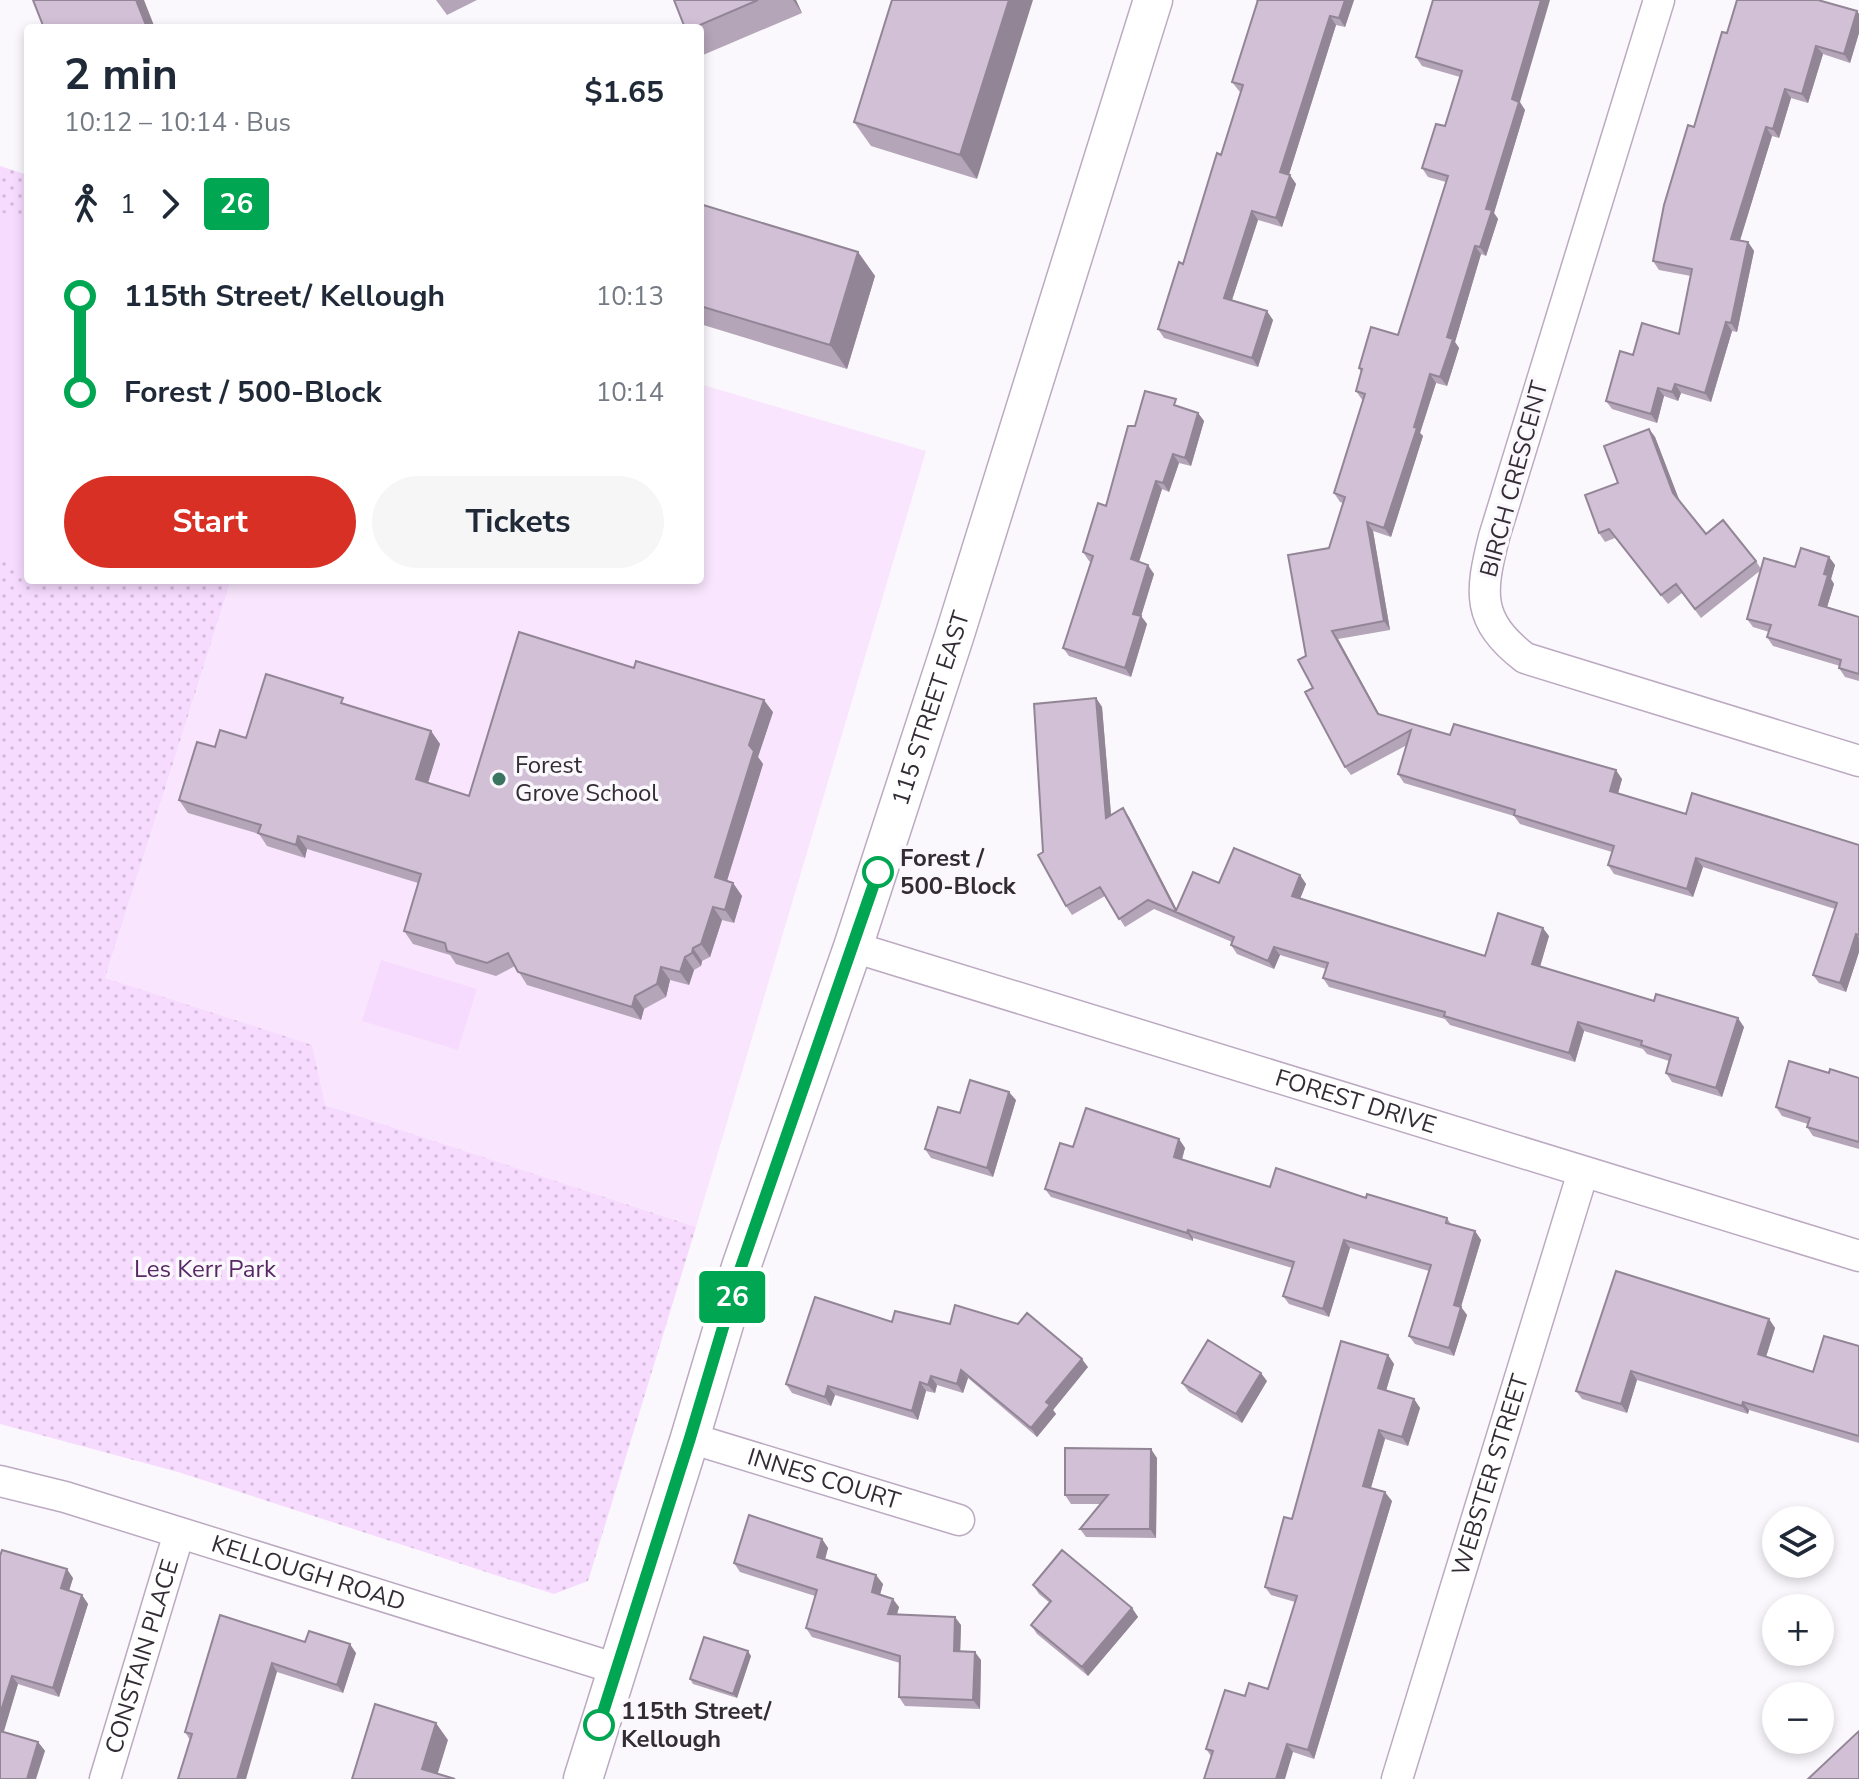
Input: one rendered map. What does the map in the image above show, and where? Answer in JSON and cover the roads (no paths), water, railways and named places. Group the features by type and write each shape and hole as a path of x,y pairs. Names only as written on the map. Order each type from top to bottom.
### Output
{"street":[{"name":"115 STREET EAST","path":"583,1779 741,1267 853,947 955,634 1153,0"},
{"name":"BIRCH CRESCENT","path":"1659,0 1494,537 1483,580 1489,621 1504,642 1525,658 1859,761"},
{"name":"FOREST DRIVE","path":"853,947 1859,1256"},
{"name":"WEBSTER STREET","path":"1397,1779 1583,1172"},
{"name":"INNES COURT","path":"690,1438 959,1520"},
{"name":"KELLOUGH ROAD","path":"0,1481 65,1497 617,1669"},
{"name":"CONSTAIN PLACE","path":"105,1779 179,1533"}],"place":[{"name":"Forest Grove School","path":"499,779"},
{"name":"Forest / 500-Block","path":"878,872"},
{"name":"115th Street/ Kellough","path":"599,1725"}],"park label":[{"name":"Les Kerr Park","path":"205,1269"}]}
